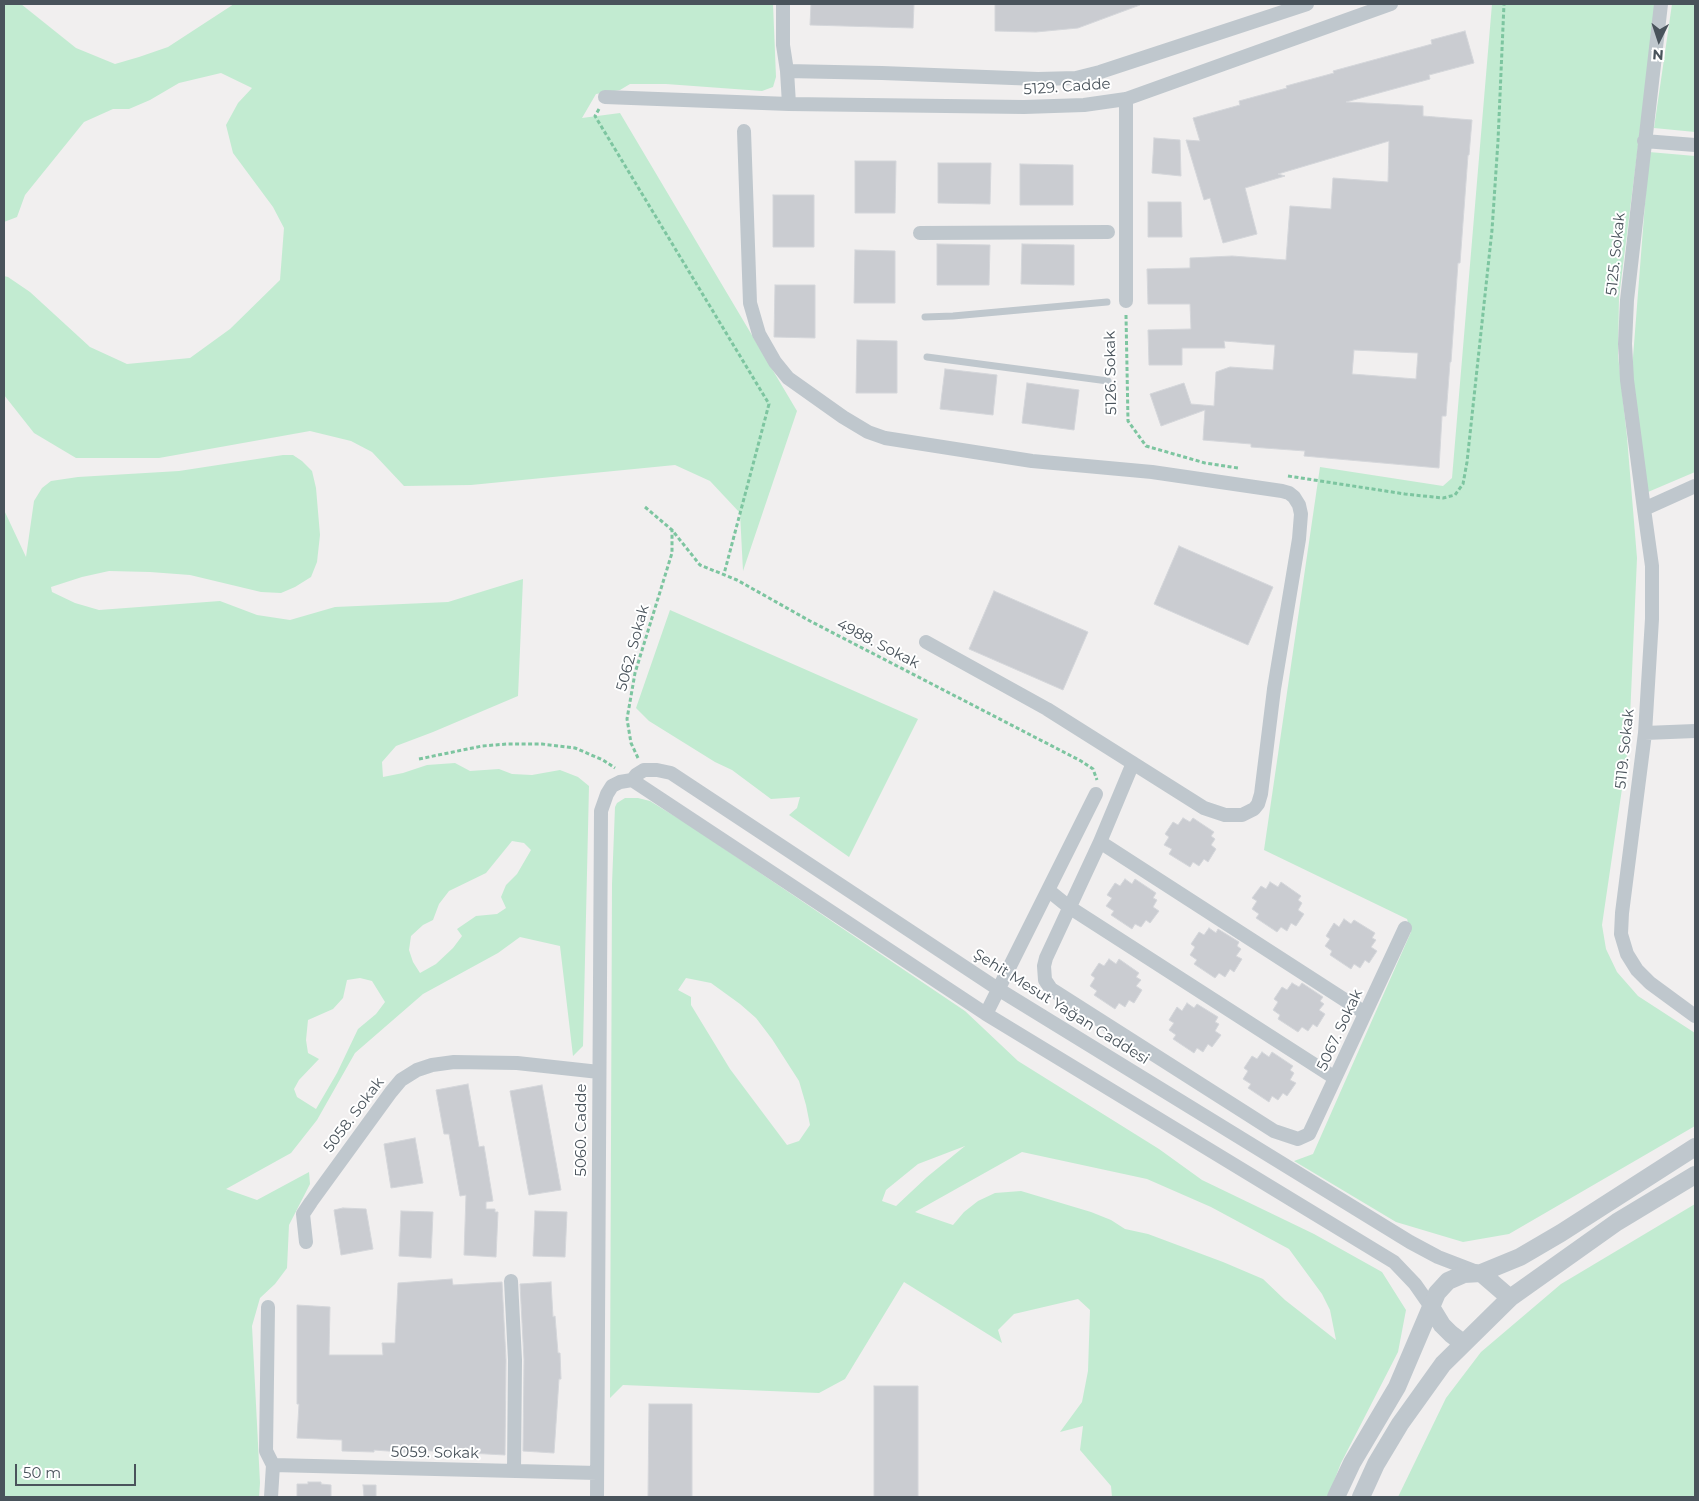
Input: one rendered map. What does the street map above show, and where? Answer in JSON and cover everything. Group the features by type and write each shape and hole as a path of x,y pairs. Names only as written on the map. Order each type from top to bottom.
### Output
{"street":[{"path":"783,4 783,44 787,71 788,104"},
{"name":"5129. Cadde","path":"787,71 1038,79 1076,78 1307,4"},
{"name":"5129. Cadde","path":"605,97 788,104 1024,107 1084,105 1126,99 1391,4"},
{"name":"5125. Sokak","path":"1644,509 1627,380 1625,344 1627,300 1661,4"},
{"path":"1126,99 1126,301"},
{"path":"744,131 750,303 755,323 764,344 781,371 837,413 868,432 885,438 1032,461 1152,472 1282,491 1294,497 1299,505 1301,514 1299,538 1274,689 1261,794 1258,804 1242,815 1233,816 1215,813 1204,808 1047,709 926,642"},
{"path":"1644,141 1695,145"},
{"path":"920,232 1108,232"},
{"path":"1644,509 1695,486"},
{"name":"5119. Sokak","path":"1644,509 1652,566 1652,619 1645,733 1621,934 1627,954 1637,970 1650,983 1695,1016"},
{"path":"1645,733 1695,731"},
{"path":"1069,907 1100,842 1133,763"},
{"path":"644,770 632,780 986,1014 1394,1262 1406,1274 1442,1325 1463,1343"},
{"name":"Şehit Mesut Yağan Caddesi","path":"644,770 671,773 998,989 1410,1242 1438,1257 1481,1273"},
{"name":"5060. Cadde","path":"597,1497 601,811 612,786 620,782 632,780"},
{"path":"986,1014 1096,794"},
{"path":"1100,842 1365,1013"},
{"path":"1048,890 1069,907 1335,1078"},
{"name":"5067. Sokak","path":"1069,907 1044,962 1045,980 1051,989 1274,1131 1298,1139 1309,1134 1405,928"},
{"name":"5058. Sokak","path":"306,1242 303,1214 391,1092 401,1080 417,1070 432,1065 454,1062 517,1063 599,1072"},
{"path":"1336,1497 1352,1464 1397,1387 1431,1307 1438,1293 1448,1281 1464,1274 1481,1273 1520,1257 1695,1147"},
{"path":"1361,1497 1376,1464 1412,1407 1443,1364 1463,1343 1510,1298 1617,1222 1695,1175"},
{"path":"1481,1273 1510,1298"},
{"path":"511,1281 515,1360 514,1470"},
{"path":"268,1307 266,1451 273,1466 271,1497"},
{"name":"5059. Sokak","path":"273,1466 597,1472"}],"lane":[{"path":"925,317 1107,302"},
{"path":"927,357 1108,381"}],"path":[{"path":"1281,475 1443,498 1455,495 1463,484 1492,230 1504,4"},
{"path":"605,97 595,116 769,404 724,574"},
{"name":"5126. Sokak","path":"1126,301 1128,421 1146,446 1205,463 1243,469"},
{"name":"4988. Sokak","path":"645,507 672,530 700,565 724,574 810,621 1081,761 1093,769 1098,781 1096,794"},
{"name":"5062. Sokak","path":"644,770 631,743 627,719 635,673 672,553 672,530"},
{"path":"419,759 482,746 542,744 575,748 604,760 632,780"}],"green space":[{"path":"4,4 21,4 76,48 115,64 168,47 234,4 773,4 776,77 773,87 762,91 666,84 630,84 620,90 596,94 582,118 620,113 797,411 743,571 740,513 710,481 675,465 471,485 404,486 372,452 351,441 310,431 159,458 76,458 34,433 4,395 4,276 30,292 90,347 127,364 190,358 230,329 280,280 284,228 273,207 233,153 226,125 238,103 252,88 221,73 179,83 150,100 129,109 113,109 84,122 25,195 17,217 4,222"},
{"path":"1492,4 1656,4 1619,297 1618,355 1637,558 1629,741 1602,925 1606,949 1617,972 1638,996 1695,1033 1695,1126 1509,1234 1463,1242 1396,1222 1294,1161 1313,1154 1411,932 1407,919 1264,850 1320,467 1443,486 1452,478"},
{"path":"1672,4 1695,4 1695,132 1654,128"},
{"path":"1649,152 1695,156 1695,472 1648,492 1632,370"},
{"path":"283,455 293,455 302,461 312,471 316,488 320,535 317,562 311,577 281,593 261,592 190,575 109,571 51,587 52,592 75,603 99,610 220,601 257,615 290,620 335,607 448,602 523,579 518,696 396,746 382,762 383,777 427,765 455,763 470,771 499,769 512,774 532,775 560,770 578,777 589,786 583,1046 573,1056 560,946 520,937 498,953 423,994 355,1053 317,1120 291,1153 226,1189 257,1200 309,1172 310,1184 289,1225 287,1268 275,1284 260,1298 252,1326 260,1483 259,1497 4,1497 4,510 26,557 34,501 42,488 51,481 78,477 179,471","holes":["512,841 524,843 531,850 517,874 506,885 501,897 506,908 497,914 476,916 457,929 462,936 453,948 436,964 420,973 413,962 409,950 411,936 423,925 433,920 439,904 449,891 486,873","360,978 372,981 385,1002 376,1014 358,1029 337,1073 316,1109 297,1097 294,1089 299,1080 319,1059 308,1053 306,1040 308,1020 333,1009 343,998 347,980"]},
{"path":"670,610 918,719 849,857 789,815 797,808 800,797 771,799 732,770 715,762 649,721 636,708"},
{"path":"625,798 638,798 650,801 689,825 965,1011 1018,1061 1159,1149 1202,1180 1314,1234 1382,1272 1406,1310 1398,1352 1341,1463 1328,1497 1112,1497 1111,1486 1080,1450 1083,1426 1060,1432 1082,1402 1088,1371 1090,1310 1078,1299 1014,1314 998,1330 1002,1343 904,1282 845,1379 819,1393 623,1385 610,1398 612,884 615,807 617,803","holes":["686,978 711,983 756,1018 772,1039 799,1081 806,1105 810,1125 799,1141 787,1145 730,1069 691,1005 691,997 678,990","965,1146 927,1177 896,1206 882,1201 886,1190 918,1164","1022,1152 1147,1179 1211,1207 1289,1249 1322,1294 1330,1310 1336,1340 1285,1300 1263,1279 1148,1234 1125,1229 1111,1220 1091,1212 1021,1191 995,1193 978,1201 964,1212 953,1225 915,1212"]},
{"path":"1695,1204 1695,1497 1398,1497 1446,1398 1481,1352 1561,1284"}],"building":[{"path":"811,4 914,4 913,28 810,25"},
{"path":"995,4 1140,5 1078,28 1036,32 995,31"},
{"path":"1465,31 1474,63 1429,75 1430,79 1346,102 1423,106 1423,116 1472,120 1446,416 1442,416 1439,468 1304,456 1305,451 1251,447 1251,444 1203,440 1205,410 1161,426 1150,394 1184,383 1191,404 1214,406 1216,372 1230,367 1273,370 1275,345 1224,341 1225,348 1182,348 1182,365 1149,365 1148,330 1191,329 1190,304 1148,304 1147,269 1190,268 1190,258 1232,256 1286,260 1290,206 1331,209 1333,178 1388,182 1389,141 1278,174 1285,176 1245,188 1257,234 1223,243 1210,198 1204,200 1186,140 1200,141 1193,118 1240,105 1239,101 1334,73 1333,71 1432,44 1431,40","holes":["1354,350 1418,353 1416,379 1352,374"]},
{"path":"1154,138 1180,140 1181,176 1152,173"},
{"path":"855,161 896,161 895,213 855,213"},
{"path":"938,163 991,163 990,204 938,203"},
{"path":"1020,164 1073,165 1073,205 1020,205"},
{"path":"773,195 814,195 814,247 773,247"},
{"path":"1148,202 1181,202 1182,237 1148,237"},
{"path":"937,244 990,245 989,285 937,285"},
{"path":"1022,244 1074,245 1074,285 1021,284"},
{"path":"855,250 895,251 895,303 854,303"},
{"path":"775,285 815,285 815,338 774,337"},
{"path":"857,340 897,341 897,393 856,393"},
{"path":"945,369 997,375 993,415 940,409"},
{"path":"1027,383 1079,390 1074,430 1022,423"},
{"path":"1179,546 1273,587 1248,645 1154,604"},
{"path":"994,591 1088,632 1063,690 969,649"},
{"path":"1183,818 1190,822 1193,818 1214,832 1211,836 1215,839 1211,845 1216,849 1208,862 1204,859 1199,866 1193,862 1190,867 1169,854 1172,849 1164,845 1169,837 1165,834 1173,822 1178,825"},
{"path":"1125,879 1132,884 1135,879 1156,893 1153,898 1157,900 1153,907 1159,911 1150,923 1146,920 1141,927 1135,924 1132,929 1111,915 1114,911 1106,906 1112,898 1107,895 1115,883 1120,886"},
{"path":"1270,882 1278,887 1281,882 1301,896 1298,900 1302,903 1298,910 1304,914 1296,926 1291,923 1287,931 1281,927 1277,932 1256,918 1259,914 1252,909 1257,901 1252,898 1261,886 1266,889"},
{"path":"1344,919 1351,924 1354,920 1375,933 1372,938 1376,940 1371,947 1377,951 1369,963 1365,960 1360,968 1354,964 1351,969 1330,955 1332,951 1325,946 1330,939 1326,936 1334,923 1339,927"},
{"path":"1209,928 1216,933 1218,929 1239,942 1237,946 1241,949 1236,956 1242,959 1234,972 1230,969 1225,977 1219,973 1215,978 1194,964 1197,960 1190,955 1195,947 1191,944 1199,932 1204,935"},
{"path":"1109,959 1116,964 1119,959 1139,973 1136,977 1141,980 1136,986 1142,990 1134,1003 1129,1000 1125,1007 1119,1003 1115,1009 1094,995 1097,991 1090,986 1095,978 1091,975 1099,963 1104,966"},
{"path":"1292,983 1299,987 1302,983 1323,997 1320,1001 1324,1004 1319,1010 1325,1014 1317,1027 1313,1024 1308,1031 1302,1027 1298,1032 1278,1019 1280,1015 1273,1010 1278,1002 1274,999 1282,987 1287,990"},
{"path":"1187,1003 1194,1008 1197,1004 1218,1017 1215,1022 1219,1024 1215,1031 1221,1035 1212,1047 1208,1044 1203,1052 1197,1048 1194,1053 1173,1039 1176,1035 1169,1030 1174,1023 1169,1020 1177,1007 1182,1011"},
{"path":"1262,1052 1269,1057 1272,1052 1293,1066 1290,1070 1294,1073 1290,1080 1296,1083 1287,1096 1283,1093 1278,1100 1272,1096 1269,1102 1248,1088 1251,1084 1243,1079 1248,1071 1244,1068 1252,1056 1257,1059"},
{"path":"468,1084 479,1147 484,1146 493,1201 486,1202 486,1209 495,1209 495,1212 498,1212 496,1257 464,1255 466,1195 460,1196 449,1134 444,1134 436,1090"},
{"path":"542,1085 561,1190 529,1195 510,1091"},
{"path":"415,1138 423,1183 391,1188 384,1144"},
{"path":"343,1208 366,1209 373,1249 341,1255 334,1210"},
{"path":"401,1211 433,1212 431,1258 399,1256"},
{"path":"535,1211 567,1212 565,1257 533,1256"},
{"path":"452,1279 453,1285 502,1282 506,1360 505,1455 415,1450 415,1453 374,1450 374,1452 342,1451 342,1440 297,1438 299,1404 297,1404 297,1305 330,1307 329,1355 383,1355 382,1343 395,1343 398,1283"},
{"path":"551,1282 553,1317 555,1316 558,1353 560,1353 561,1379 559,1379 554,1453 523,1451 524,1360 520,1284"},
{"path":"874,1386 918,1386 918,1497 874,1497"},
{"path":"649,1404 692,1404 692,1497 648,1497"},
{"path":"308,1482 321,1482 321,1484 331,1485 331,1497 297,1497 297,1484 308,1484"},
{"path":"363,1485 376,1485 376,1497 364,1497"}]}
